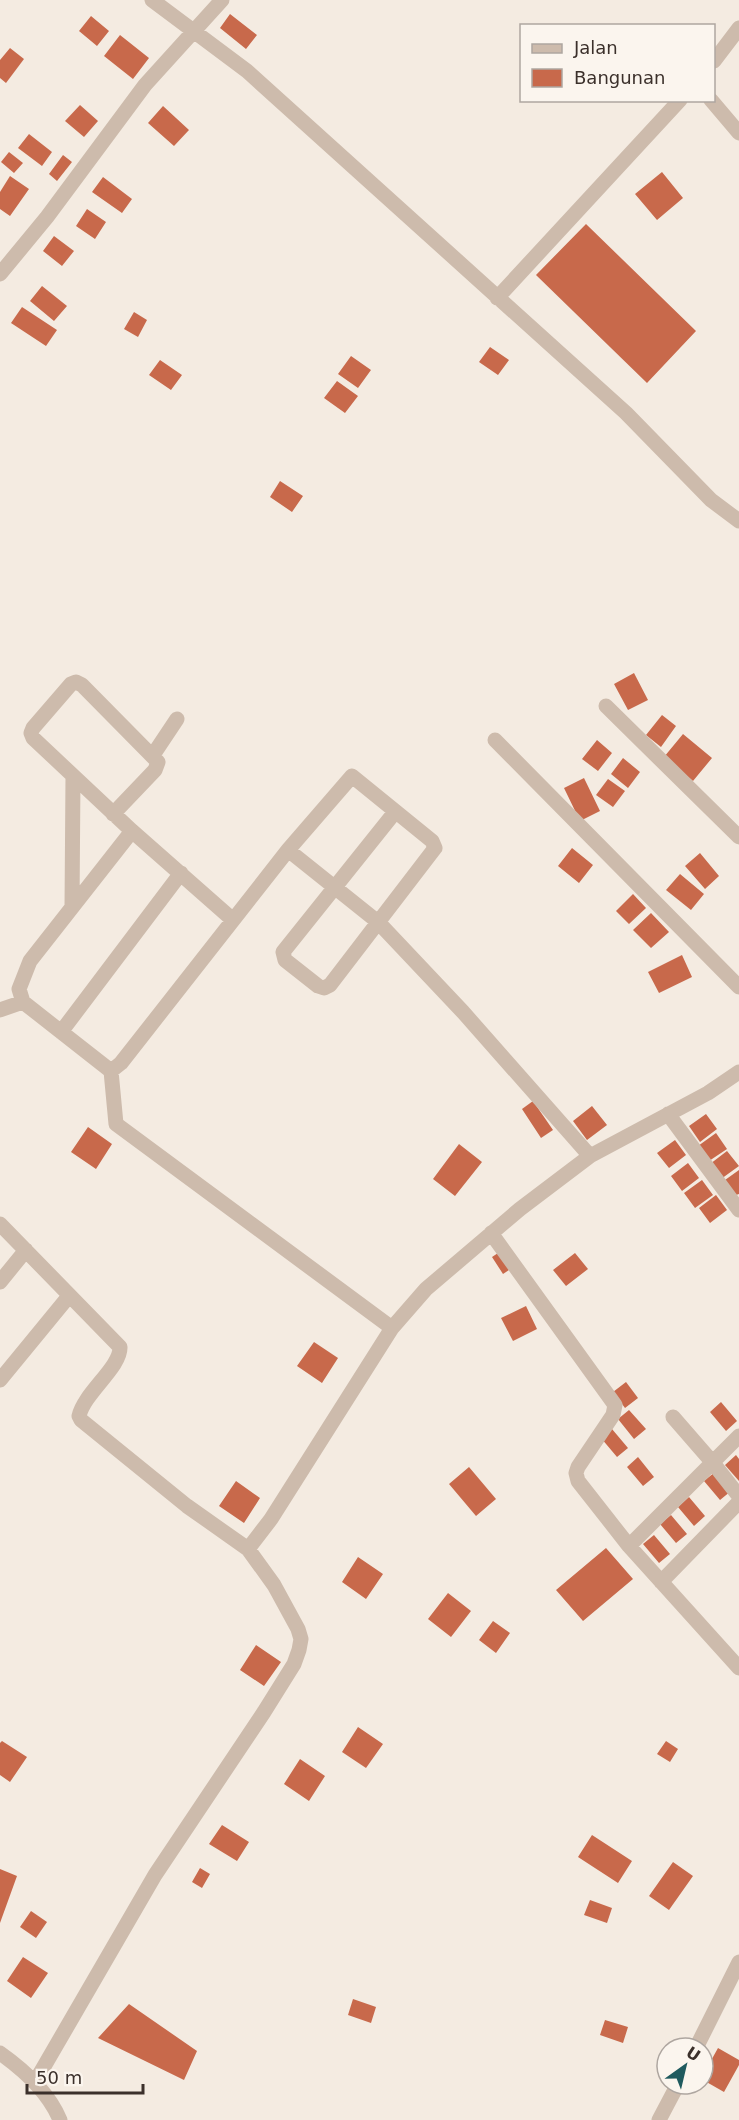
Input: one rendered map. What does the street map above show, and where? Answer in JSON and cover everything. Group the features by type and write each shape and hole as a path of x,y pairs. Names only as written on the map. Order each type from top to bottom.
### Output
{"street":[{"path":"153,0 247,71 626,413 711,500 739,521"},
{"path":"0,274 47,217 145,85 222,0"},
{"path":"715,60 739,28"},
{"path":"497,298 678,102"},
{"path":"713,102 739,133"},
{"path":"114,814 155,770 158,762 82,685 76,682 71,684 33,728 31,733 33,738 132,831 233,920"},
{"path":"606,706 739,837"},
{"path":"153,755 177,719"},
{"path":"495,740 739,987"},
{"path":"72,907 73,776"},
{"path":"111,1071 121,1063 288,850 352,776 435,844 435,848 330,986 324,988 318,986 285,960 283,952 395,812"},
{"path":"132,831 30,961 19,989 23,1002 111,1071 116,1124 392,1328"},
{"path":"288,850 378,922 463,1012 590,1156"},
{"path":"61,1032 181,873"},
{"path":"0,1010 23,1002"},
{"path":"248,1549 271,1520 392,1328 426,1289 556,1180 590,1156 708,1093 739,1072"},
{"path":"668,1114 739,1210"},
{"path":"0,1224 120,1347 116,1361 82,1406 79,1416 81,1420 187,1506 248,1549 274,1585 301,1639 300,1650 294,1664 154,1875 34,2082"},
{"path":"491,1233 615,1405 613,1415 578,1467 576,1477 629,1546 739,1668"},
{"path":"0,1282 26,1250"},
{"path":"0,1380 69,1296"},
{"path":"673,1417 713,1462 739,1496"},
{"path":"629,1546 739,1436"},
{"path":"661,1582 739,1502"},
{"path":"702,2036 739,1962"},
{"path":"0,2053 34,2082 57,2111 60,2120"},
{"path":"659,2120 672,2096"}],"building":[{"path":"230,14 257,35 246,49 220,28"},
{"path":"91,16 109,31 97,46 79,31"},
{"path":"120,35 149,58 133,79 104,56"},
{"path":"10,48 24,59 6,83 0,78 0,60"},
{"path":"80,105 98,121 84,137 65,121"},
{"path":"163,106 189,130 174,146 148,123"},
{"path":"29,134 52,152 42,166 18,148"},
{"path":"9,152 23,163 14,173 1,162"},
{"path":"63,155 72,162 57,181 49,174"},
{"path":"662,172 683,198 657,220 635,194"},
{"path":"10,176 29,189 10,216 0,209 0,192"},
{"path":"103,177 132,199 122,213 92,192"},
{"path":"87,209 106,222 95,239 76,226"},
{"path":"586,224 696,331 647,383 536,275"},
{"path":"54,236 74,251 62,266 43,251"},
{"path":"42,286 67,306 54,321 30,301"},
{"path":"22,307 57,330 46,346 11,323"},
{"path":"134,312 147,320 138,337 124,329"},
{"path":"490,347 509,360 498,375 479,362"},
{"path":"351,356 371,370 358,388 338,374"},
{"path":"160,360 182,375 171,390 149,375"},
{"path":"337,381 358,396 345,413 324,398"},
{"path":"280,481 303,496 292,512 270,497"},
{"path":"634,673 648,700 628,710 614,684"},
{"path":"662,715 676,726 661,747 646,735"},
{"path":"683,734 712,758 693,781 664,757"},
{"path":"597,740 612,753 598,771 582,759"},
{"path":"623,758 640,772 628,788 611,774"},
{"path":"584,778 600,811 580,821 564,788"},
{"path":"608,779 625,791 613,807 596,795"},
{"path":"572,848 593,865 579,883 558,866"},
{"path":"700,853 719,876 705,889 685,866"},
{"path":"680,874 704,894 691,910 666,890"},
{"path":"633,894 646,908 629,924 616,911"},
{"path":"651,913 669,932 651,948 633,930"},
{"path":"682,955 692,977 659,993 648,972"},
{"path":"533,1101 553,1130 541,1138 522,1109"},
{"path":"592,1106 607,1125 587,1140 573,1121"},
{"path":"706,1114 717,1129 700,1142 689,1126"},
{"path":"88,1127 112,1144 96,1169 71,1152"},
{"path":"716,1133 727,1149 709,1161 698,1146"},
{"path":"675,1140 686,1155 669,1168 657,1153"},
{"path":"459,1144 482,1162 455,1196 433,1179"},
{"path":"727,1151 739,1166 721,1179 710,1164"},
{"path":"688,1163 699,1178 682,1191 671,1176"},
{"path":"739,1170 739,1194 736,1195 725,1180"},
{"path":"702,1180 713,1195 695,1208 684,1193"},
{"path":"716,1195 727,1210 710,1223 699,1208"},
{"path":"501,1251 512,1268 503,1274 492,1257"},
{"path":"575,1253 588,1269 566,1286 553,1270"},
{"path":"526,1306 537,1329 513,1341 501,1318"},
{"path":"314,1342 338,1358 322,1383 297,1366"},
{"path":"626,1382 638,1398 625,1408 613,1392"},
{"path":"721,1402 737,1421 726,1431 710,1412"},
{"path":"629,1410 646,1429 634,1439 618,1419"},
{"path":"612,1429 628,1448 617,1457 601,1438"},
{"path":"736,1455 739,1459 739,1481 725,1465"},
{"path":"638,1457 654,1477 643,1486 627,1467"},
{"path":"469,1467 496,1499 476,1516 449,1484"},
{"path":"715,1472 731,1491 720,1500 704,1481"},
{"path":"236,1481 260,1498 244,1523 219,1506"},
{"path":"689,1497 705,1516 694,1526 678,1507"},
{"path":"671,1515 687,1534 676,1543 660,1524"},
{"path":"654,1535 670,1554 659,1563 643,1544"},
{"path":"606,1548 633,1579 583,1621 556,1590"},
{"path":"358,1557 383,1574 366,1599 342,1582"},
{"path":"448,1593 471,1611 451,1637 428,1619"},
{"path":"493,1621 510,1633 496,1653 479,1640"},
{"path":"256,1645 281,1662 264,1686 240,1670"},
{"path":"358,1727 383,1744 366,1768 342,1752"},
{"path":"2,1741 27,1757 10,1782 0,1775 0,1743"},
{"path":"666,1741 678,1749 670,1762 657,1754"},
{"path":"300,1759 325,1776 309,1801 284,1784"},
{"path":"222,1825 249,1842 237,1861 209,1844"},
{"path":"592,1835 632,1861 618,1883 578,1857"},
{"path":"673,1862 693,1876 669,1910 649,1896"},
{"path":"200,1868 210,1874 202,1888 192,1882"},
{"path":"0,1869 17,1876 0,1923"},
{"path":"590,1900 612,1908 607,1923 584,1915"},
{"path":"31,1911 47,1922 36,1938 20,1927"},
{"path":"23,1957 48,1973 31,1998 7,1981"},
{"path":"353,1999 376,2007 371,2023 348,2015"},
{"path":"129,2004 197,2051 184,2080 98,2038"},
{"path":"605,2020 628,2027 623,2043 600,2035"},
{"path":"718,2048 739,2060 739,2065 724,2092 715,2087 715,2053"}]}
